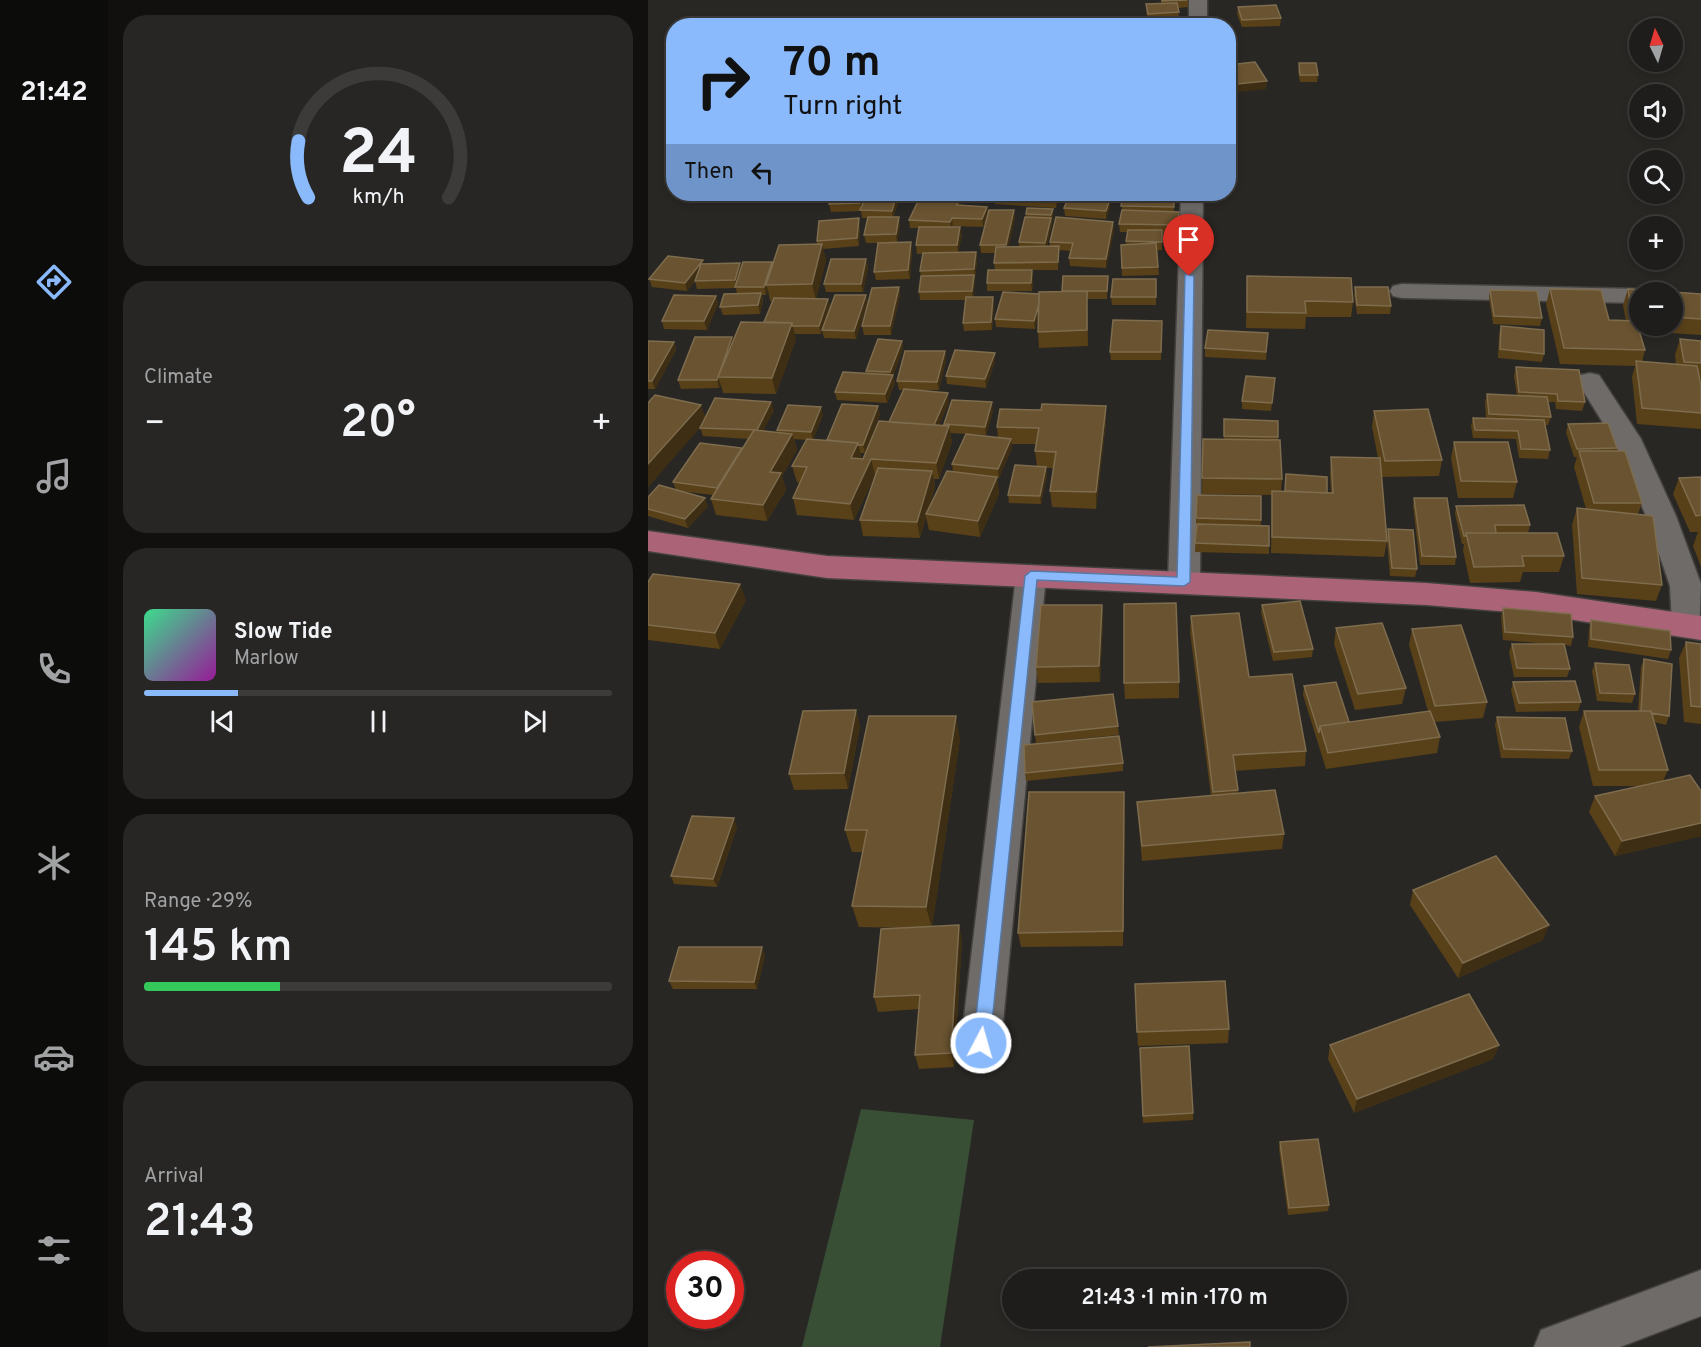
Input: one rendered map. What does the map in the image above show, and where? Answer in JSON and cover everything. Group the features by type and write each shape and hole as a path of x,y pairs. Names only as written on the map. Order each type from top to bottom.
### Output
{"main road":[{"path":"648,541 827,567 1426,594 1536,603 1695,627"}],"street":[{"path":"1198,0 1198,18"},
{"path":"1184,582 1192,201"},
{"path":"1402,291 1629,296"},
{"path":"1590,381 1627,439 1660,516 1686,586 1695,627"},
{"path":"981,1043 1031,576"},
{"path":"1558,1347 1701,1293"}],"green space":[{"path":"861,1109 974,1120 940,1347 802,1347"}],"building":[{"path":"1177,3 1179,12 1148,14 1146,4"},
{"path":"1276,5 1281,18 1242,20 1238,7"},
{"path":"1255,62 1267,81 1236,84 1236,64"},
{"path":"1299,63 1316,63 1318,75 1300,75"},
{"path":"830,201 860,201 860,203 829,204"},
{"path":"864,201 895,201 892,211 860,210"},
{"path":"918,201 958,201 957,205 987,207 982,219 952,218 950,222 909,220"},
{"path":"1067,201 1109,201 1106,211 1064,208"},
{"path":"1122,201 1174,201 1174,207 1121,206"},
{"path":"1027,208 1053,209 1051,215 1026,214"},
{"path":"989,210 1014,210 1006,245 980,245"},
{"path":"1122,210 1179,212 1178,225 1119,224"},
{"path":"868,217 899,217 896,234 864,235"},
{"path":"1025,217 1051,218 1045,243 1019,242"},
{"path":"1056,217 1113,222 1106,259 1069,258 1073,243 1050,242"},
{"path":"859,218 857,238 817,241 819,221"},
{"path":"919,227 960,227 957,245 916,245"},
{"path":"1128,230 1162,230 1162,242 1126,241"},
{"path":"911,242 908,270 874,272 878,243"},
{"path":"1156,243 1158,267 1122,268 1121,245"},
{"path":"822,244 812,284 766,285 779,245"},
{"path":"1059,246 1058,262 994,263 996,247"},
{"path":"976,252 974,269 920,271 923,253"},
{"path":"668,256 703,260 685,283 649,279"},
{"path":"831,259 866,259 861,284 824,284"},
{"path":"743,262 772,262 764,287 735,287"},
{"path":"740,263 735,280 695,281 701,264"},
{"path":"988,270 1032,270 1031,283 987,283"},
{"path":"974,275 972,291 919,292 921,276"},
{"path":"1063,276 1108,276 1107,291 1062,291"},
{"path":"1247,276 1351,278 1353,302 1305,301 1306,313 1247,312"},
{"path":"1113,279 1156,279 1156,297 1111,297"},
{"path":"899,287 890,326 862,326 872,288"},
{"path":"1355,287 1388,287 1391,306 1357,305"},
{"path":"1550,289 1601,290 1609,320 1629,321 1629,336 1641,336 1645,350 1564,348"},
{"path":"1490,290 1537,291 1542,318 1494,316"},
{"path":"1087,291 1087,330 1038,332 1039,292"},
{"path":"1003,292 1039,294 1039,304 1034,321 995,319"},
{"path":"761,293 758,305 720,307 724,294"},
{"path":"1683,293 1701,294 1701,319 1683,318"},
{"path":"674,295 716,296 704,321 662,321"},
{"path":"835,295 866,295 854,331 822,330"},
{"path":"966,297 993,297 991,322 963,323"},
{"path":"774,298 828,299 819,326 792,326 792,323 764,322"},
{"path":"1113,320 1162,321 1161,352 1110,352"},
{"path":"741,322 792,323 772,378 718,377"},
{"path":"1501,326 1544,330 1544,354 1500,349"},
{"path":"1208,330 1268,333 1266,352 1205,348"},
{"path":"695,337 732,337 717,380 678,380"},
{"path":"878,339 902,341 890,372 866,371"},
{"path":"1680,339 1701,341 1701,363 1684,362"},
{"path":"648,341 674,342 652,381 648,381"},
{"path":"955,350 995,353 985,379 946,376"},
{"path":"905,351 945,351 937,382 897,381"},
{"path":"1636,361 1697,366 1701,386 1701,413 1642,408"},
{"path":"1516,367 1579,370 1585,402 1558,401 1557,394 1519,392"},
{"path":"843,372 893,375 885,394 835,392"},
{"path":"1246,376 1275,378 1272,403 1242,401"},
{"path":"904,389 948,393 934,425 889,422"},
{"path":"1487,394 1547,397 1551,417 1489,414"},
{"path":"655,395 701,405 648,464 648,403"},
{"path":"715,398 771,402 757,430 700,428"},
{"path":"952,400 992,402 985,427 944,424"},
{"path":"842,404 878,406 863,445 827,440"},
{"path":"1042,404 1106,406 1096,492 1050,491 1056,452 1035,451 1039,428 997,427 1000,409 1041,410"},
{"path":"788,405 821,407 811,432 777,430"},
{"path":"1428,409 1442,460 1385,461 1374,411"},
{"path":"1473,418 1544,420 1550,450 1521,449 1518,431 1475,430"},
{"path":"1224,419 1278,421 1278,437 1224,436"},
{"path":"879,421 949,426 936,463 871,459 850,504 793,498 807,467 792,466 807,439 858,443 851,458 863,459"},
{"path":"1608,423 1617,448 1577,449 1568,424"},
{"path":"754,430 792,434 770,472 781,473 763,505 711,499"},
{"path":"966,434 1011,439 998,469 952,464"},
{"path":"1203,439 1280,440 1282,479 1202,478"},
{"path":"1454,442 1508,442 1517,482 1461,481"},
{"path":"700,443 742,448 717,488 673,482"},
{"path":"1579,451 1625,451 1642,503 1594,503"},
{"path":"1331,457 1380,458 1387,541 1272,537 1272,491 1333,493"},
{"path":"1015,465 1046,467 1040,496 1008,495"},
{"path":"878,468 932,471 917,522 860,520"},
{"path":"947,471 997,477 978,521 926,514"},
{"path":"1286,474 1327,477 1327,493 1285,491"},
{"path":"1701,477 1701,515 1696,516 1679,478"},
{"path":"659,485 705,498 685,519 648,509 648,497"},
{"path":"1197,495 1261,496 1261,520 1196,518"},
{"path":"1414,498 1447,498 1456,557 1422,556"},
{"path":"1524,505 1530,525 1495,525 1496,533 1466,533 1466,536 1464,536 1456,506"},
{"path":"1577,508 1653,516 1662,585 1582,578"},
{"path":"1197,524 1269,526 1269,546 1195,543"},
{"path":"1388,529 1413,530 1417,569 1392,568"},
{"path":"1466,533 1557,533 1564,556 1522,556 1524,566 1474,567"},
{"path":"653,574 740,584 715,633 648,625 648,582"},
{"path":"1300,601 1313,649 1274,652 1262,605"},
{"path":"1176,603 1179,682 1124,683 1124,604"},
{"path":"1041,605 1102,605 1099,666 1036,667"},
{"path":"1503,608 1571,614 1573,637 1505,632"},
{"path":"1239,613 1249,677 1292,674 1306,751 1233,755 1238,790 1213,792 1191,616"},
{"path":"1591,620 1670,631 1671,650 1591,639"},
{"path":"1382,623 1406,688 1358,694 1336,628"},
{"path":"1461,625 1487,702 1435,706 1412,629"},
{"path":"1686,642 1701,644 1701,707 1691,706"},
{"path":"1512,644 1564,644 1570,669 1517,668"},
{"path":"1644,659 1672,664 1669,716 1641,711"},
{"path":"1595,663 1629,665 1635,694 1600,693"},
{"path":"1575,681 1581,702 1519,703 1513,682"},
{"path":"1336,682 1349,722 1320,726 1319,733 1304,686"},
{"path":"1113,694 1118,726 1035,735 1032,702"},
{"path":"856,710 844,773 789,774 803,711"},
{"path":"1430,711 1440,737 1328,753 1320,726"},
{"path":"1584,711 1651,711 1668,770 1599,770"},
{"path":"869,716 956,716 926,907 852,906 867,830 845,830"},
{"path":"1497,717 1565,718 1572,751 1504,749"},
{"path":"1119,736 1123,763 1025,773 1024,745"},
{"path":"1690,775 1701,791 1701,823 1622,841 1595,796"},
{"path":"1275,790 1284,834 1142,846 1137,802"},
{"path":"1029,792 1124,792 1123,931 1018,933"},
{"path":"692,816 734,818 713,879 671,876"},
{"path":"1496,856 1549,925 1463,963 1413,890"},
{"path":"959,925 951,1053 915,1055 920,995 874,997 881,929"},
{"path":"679,947 762,947 754,982 669,981"},
{"path":"1225,981 1229,1029 1137,1032 1135,984"},
{"path":"1469,994 1499,1045 1357,1099 1330,1045"},
{"path":"1189,1046 1193,1113 1143,1116 1140,1048"},
{"path":"1318,1139 1329,1205 1289,1208 1280,1142"},
{"path":"1250,1342 1250,1347 1148,1347"}],"route":[{"path":"981,1043 1031,576 1184,582 1189,276"}]}
